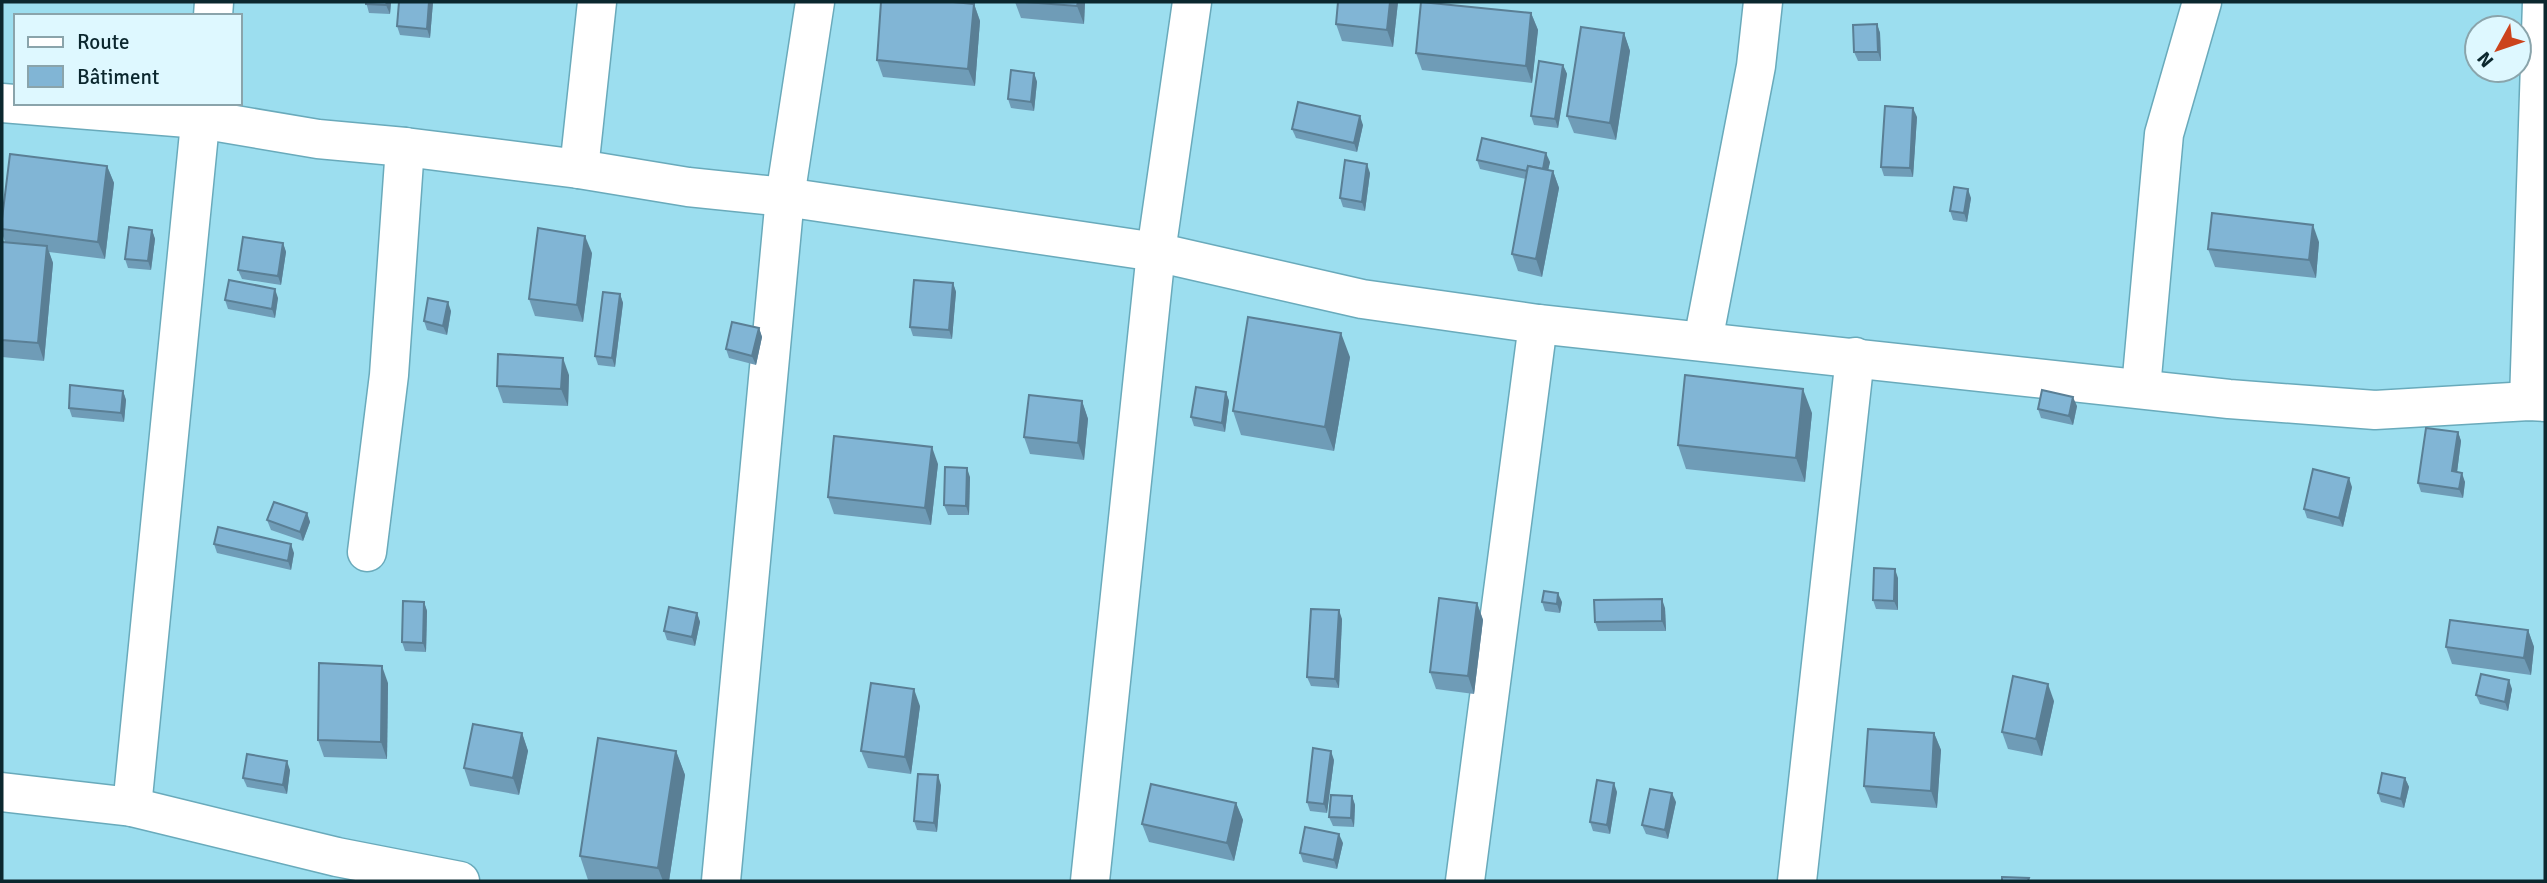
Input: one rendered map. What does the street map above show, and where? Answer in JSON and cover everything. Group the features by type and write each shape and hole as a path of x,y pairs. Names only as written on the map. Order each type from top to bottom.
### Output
{"street":[{"path":"579,169 597,2"},
{"path":"721,881 785,197 815,2"},
{"path":"1090,881 1156,252 1192,2"},
{"path":"1703,341 1753,79 1763,2"},
{"path":"2141,388 2164,134 2202,2"},
{"path":"52,105 201,111 318,139 405,146 579,169 688,187 785,197 1156,252 1362,299 1538,324 2229,399 2375,410 2537,401 2542,2"},
{"path":"132,807 201,111"},
{"path":"368,551 389,374 405,146"},
{"path":"1465,881 1538,324"},
{"path":"1797,881 1854,357"},
{"path":"2,792 132,807 335,869 460,881"}],"building":[{"path":"366,2 387,2 386,5"},
{"path":"399,2 429,2 427,29 397,26"},
{"path":"881,2 974,4 968,69 877,60"},
{"path":"1025,2 1078,2 1077,6"},
{"path":"1338,2 1390,2 1387,30 1336,24"},
{"path":"1421,2 1531,13 1526,66 1416,53"},
{"path":"1877,24 1878,52 1854,52 1853,25"},
{"path":"1581,27 1624,33 1610,123 1567,116"},
{"path":"1539,61 1563,65 1555,119 1531,116"},
{"path":"1011,70 1034,73 1031,102 1008,99"},
{"path":"1298,102 1360,116 1354,143 1292,129"},
{"path":"1885,106 1913,108 1910,168 1881,167"},
{"path":"1482,138 1546,153 1543,169 1528,166 1527,171 1477,160"},
{"path":"10,154 107,166 98,242 2,229"},
{"path":"1345,160 1367,164 1362,202 1340,198"},
{"path":"1528,166 1553,171 1536,259 1512,254"},
{"path":"1954,187 1968,189 1964,213 1950,211"},
{"path":"2212,213 2313,225 2309,260 2208,249"},
{"path":"129,227 152,230 148,261 125,259"},
{"path":"538,228 585,236 577,305 529,299"},
{"path":"243,237 283,243 278,276 238,270"},
{"path":"2,242 47,246 38,343 2,340"},
{"path":"229,280 275,289 272,309 225,300"},
{"path":"914,280 953,283 949,330 910,327"},
{"path":"603,292 620,294 612,358 595,356"},
{"path":"428,298 448,302 443,326 424,321"},
{"path":"1248,317 1341,333 1325,427 1233,411"},
{"path":"732,322 759,328 752,356 726,349"},
{"path":"498,354 563,358 561,389 497,386"},
{"path":"1685,375 1803,389 1796,458 1678,445"},
{"path":"70,385 123,391 121,413 69,408"},
{"path":"1196,387 1226,392 1222,423 1191,417"},
{"path":"2042,390 2073,397 2069,416 2038,409"},
{"path":"1029,395 1082,401 1078,443 1024,437"},
{"path":"2426,428 2458,432 2452,471 2462,473 2459,489 2418,483"},
{"path":"834,436 932,447 925,508 828,497"},
{"path":"945,467 967,468 966,506 944,505"},
{"path":"2313,469 2349,478 2339,518 2304,509"},
{"path":"274,502 307,513 300,532 267,520"},
{"path":"218,527 291,544 288,561 214,544"},
{"path":"1874,568 1895,569 1894,601 1873,600"},
{"path":"1544,591 1558,593 1557,604 1542,602"},
{"path":"1439,598 1477,603 1468,676 1430,672"},
{"path":"1662,599 1662,621 1595,622 1594,600"},
{"path":"403,601 424,602 423,643 402,642"},
{"path":"669,607 697,613 692,637 664,631"},
{"path":"1311,609 1339,610 1335,679 1307,677"},
{"path":"2450,620 2528,630 2524,658 2446,647"},
{"path":"319,663 382,666 381,742 318,740"},
{"path":"2481,674 2509,680 2505,702 2476,695"},
{"path":"2013,676 2048,684 2036,739 2002,732"},
{"path":"871,683 914,689 905,757 861,751"},
{"path":"473,724 522,733 513,778 464,768"},
{"path":"1868,729 1934,733 1931,791 1864,786"},
{"path":"598,738 676,751 658,868 580,856"},
{"path":"1313,748 1331,751 1324,804 1307,802"},
{"path":"247,754 287,761 283,785 243,778"},
{"path":"2382,773 2405,778 2401,799 2378,793"},
{"path":"918,774 938,775 934,823 914,821"},
{"path":"1597,780 1614,783 1607,825 1590,822"},
{"path":"1151,784 1236,803 1227,843 1142,824"},
{"path":"1650,789 1672,793 1665,830 1642,825"},
{"path":"1331,795 1352,796 1351,818 1329,817"},
{"path":"1305,827 1339,834 1334,860 1300,853"},
{"path":"2002,877 2029,878 2028,881 2002,881"}]}
